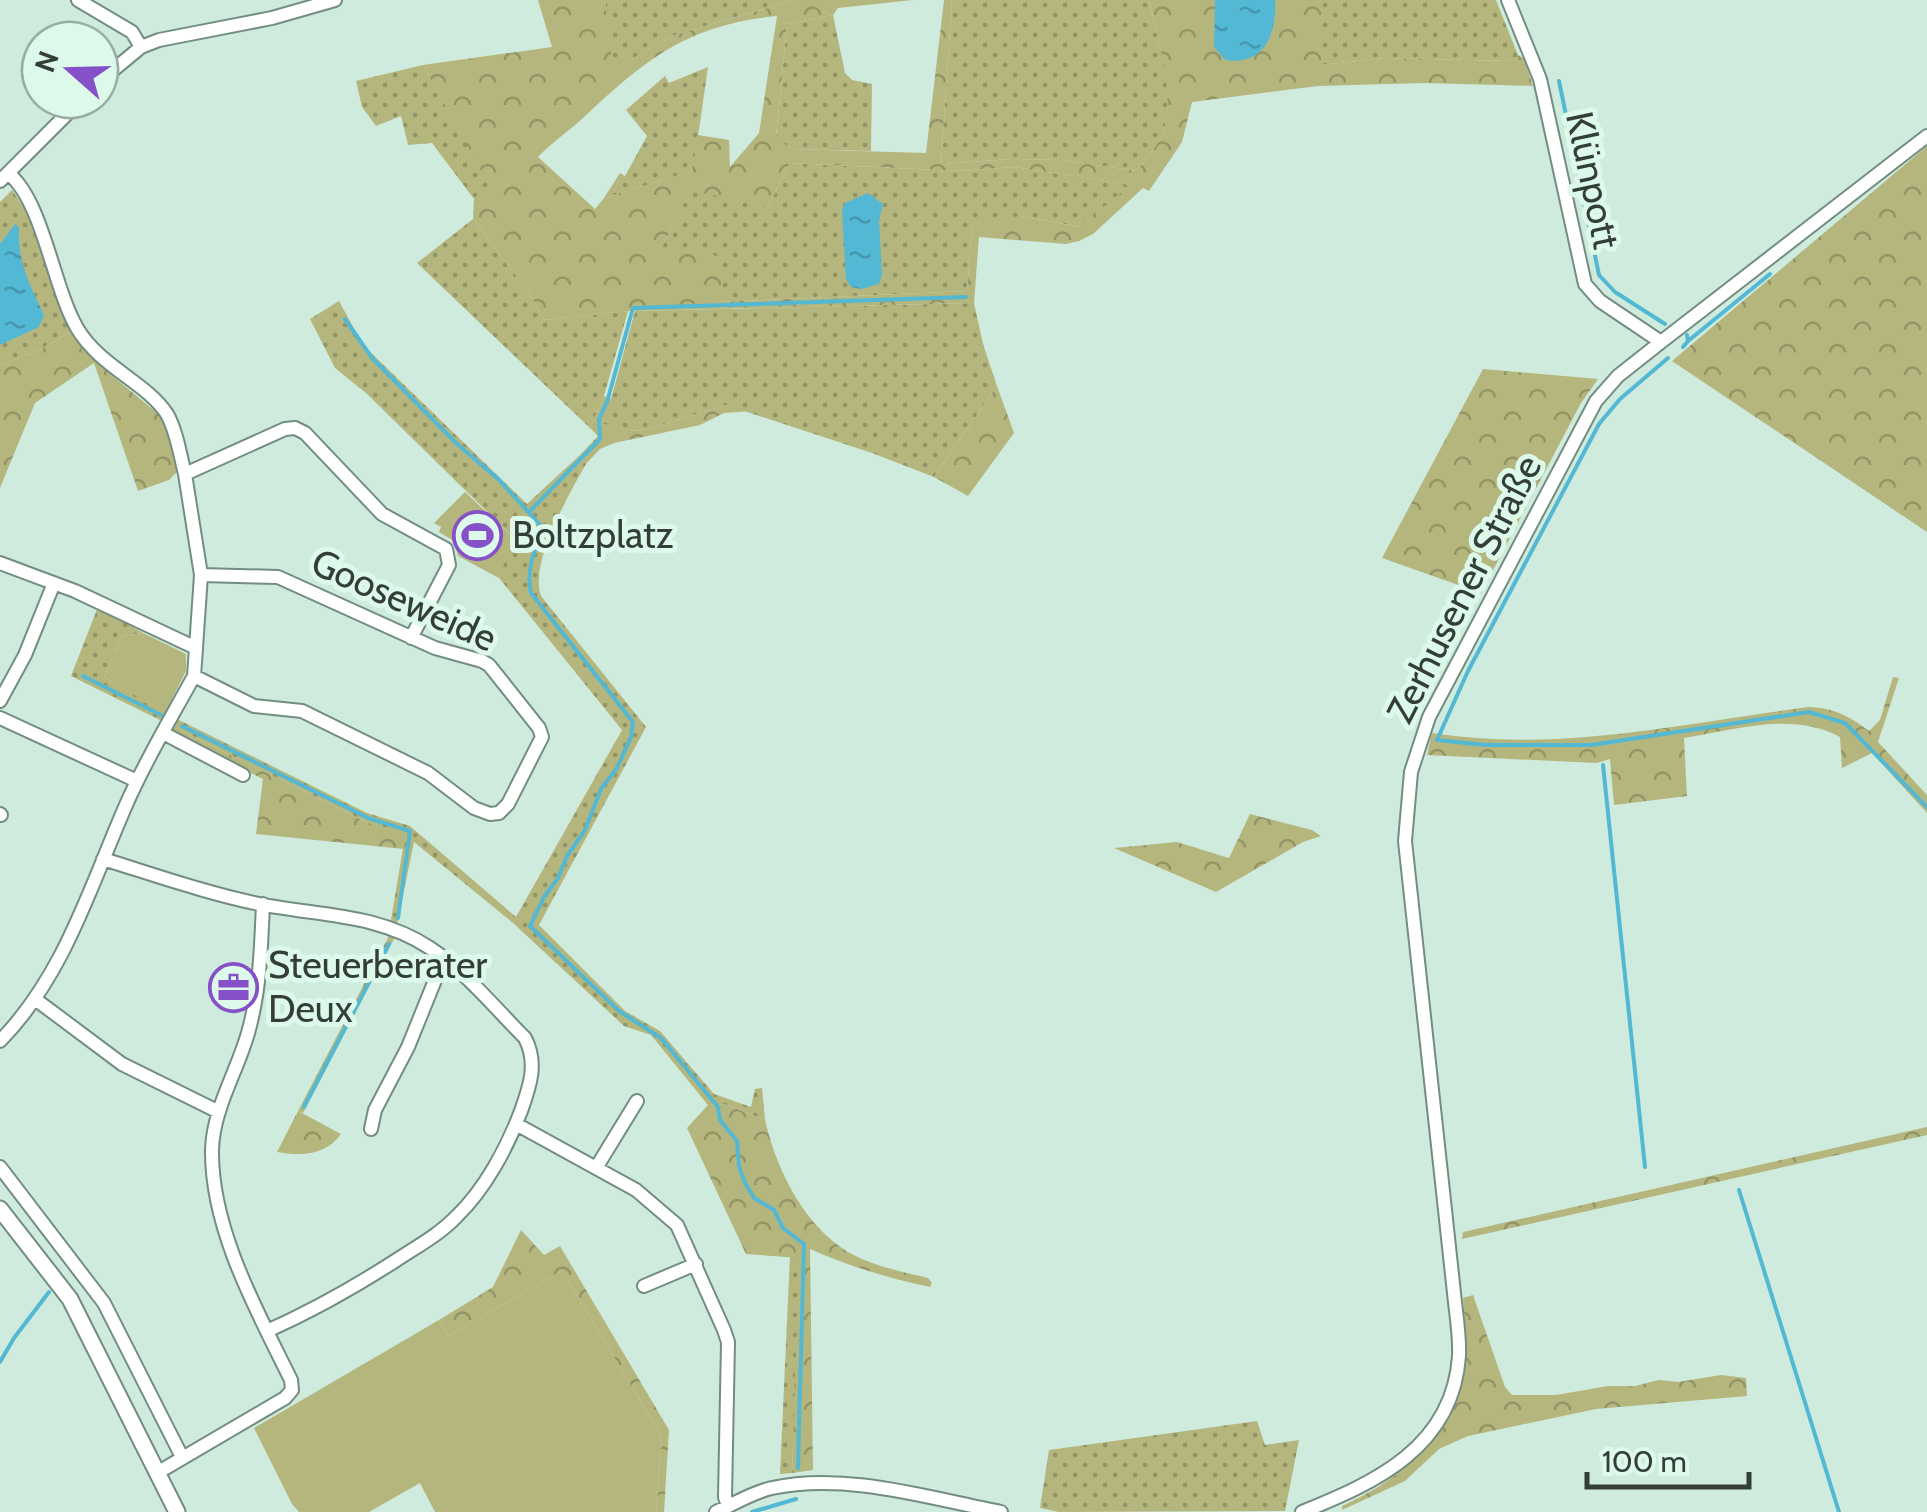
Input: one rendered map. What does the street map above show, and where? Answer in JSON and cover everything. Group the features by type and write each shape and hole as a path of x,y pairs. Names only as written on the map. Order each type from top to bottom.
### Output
{"street":[{"path":"78,0 132,32 142,47"},
{"path":"120,65 142,47 179,35 272,18 335,0"},
{"name":"Klünpott","path":"1508,0 1540,79 1585,284 1600,301 1660,342"},
{"path":"0,1041 35,999 65,947 138,781 194,676 201,576 185,474 172,425 164,410 108,365 77,328 26,194 4,177 61,120"},
{"name":"Zerhusener Straße","path":"1302,1512 1364,1486 1404,1461 1434,1426 1456,1377 1459,1354 1454,1293 1405,841 1408,795 1428,717 1582,421 1618,376 1927,136"},
{"path":"185,474 285,429 296,428 305,433 382,514 446,549 448,564 411,638"},
{"path":"0,563 54,582 196,648"},
{"name":"Gooseweide","path":"194,676 254,706 302,710 428,773 482,812 498,813 508,804 540,744 539,728 489,664 411,638 278,577 201,576"},
{"path":"0,701 25,655 54,582"},
{"path":"0,718 138,781"},
{"path":"163,733 243,774"},
{"path":"103,859 206,891 360,918 396,930 444,958 526,1038 531,1049 532,1073 516,1124 490,1173 460,1214 441,1231 334,1299 267,1331"},
{"path":"157,1474 285,1398 292,1390 221,1212 212,1150 218,1112 240,1062 256,1000 264,904"},
{"path":"371,1129 374,1110 408,1047 444,958"},
{"path":"35,999 122,1064 218,1112"},
{"path":"596,1168 638,1101"},
{"path":"516,1124 636,1190 677,1225 728,1342 722,1509"},
{"path":"0,1167 104,1304 182,1458"},
{"path":"0,1209 70,1299 177,1512"},
{"path":"644,1286 696,1264"},
{"path":"722,1509 770,1488 815,1483 861,1486 1001,1512"}],"green space":[{"path":"538,0 605,0 613,69 675,35 795,0 913,0 838,8 833,15 787,24 776,137 791,149 926,153 944,0 952,0 941,164 1061,160 1137,171 1160,139 1167,107 1165,70 1149,0 1321,0 1321,65 1384,58 1515,61 1518,55 1524,59 1533,86 1318,86 1192,102 1182,142 1149,191 1143,188 1093,234 1066,244 979,237 974,303 629,311 544,320 530,294 473,219 474,199 489,185 423,65 552,47","holes":["777,16 759,133 730,167 729,140 698,135 692,171 604,198 595,209 538,157 628,78 671,48 718,27","790,163 959,171 1015,167 1130,185 1080,227 1011,217 997,217 972,226 967,291 719,302 724,257 662,247 690,190 768,207"]},
{"path":"605,0 795,0 675,35 612,70"},
{"path":"952,0 1149,0 1165,70 1168,106 1160,139 1137,171 1061,160 941,164"},
{"path":"1321,0 1496,0 1518,55 1515,61 1384,58 1321,65"},
{"path":"833,15 845,73 852,80 872,84 871,151 791,149 776,138 787,24"},
{"path":"423,65 490,185 474,199 432,143 408,145 401,116 376,126 362,107 356,81"},
{"path":"708,67 693,171 604,198 620,173 625,176 647,136 626,110 665,76 669,83"},
{"path":"1927,146 1927,532 1672,361"},
{"path":"790,163 959,171 1015,167 1131,185 1081,227 1010,217 972,227 967,291 718,302 662,247 690,189 768,207"},
{"path":"12,190 29,215 72,331 38,351 0,365 0,202"},
{"path":"473,219 530,294 544,320 628,311 604,396 590,428 417,263"},
{"path":"339,301 363,345 527,504 580,455 586,464 545,548 539,582 541,596 646,727 539,925 625,1011 660,1031 714,1094 751,1107 755,1089 762,1088 765,1120 724,1104 708,1105 651,1035 624,1026 513,923 414,842 394,939 303,1113 298,1111 388,938 405,836 364,821 71,676 98,607 143,633 122,636 104,677 177,719 367,813 410,826 516,917 622,730 499,578 512,536 367,394 335,368 310,319"},
{"path":"974,303 997,386 934,477 726,405 648,429 629,431 599,423 611,399 635,311"},
{"path":"72,331 103,368 162,417 179,470 169,480 138,491 94,363 35,403 0,488 0,365 38,351"},
{"path":"1483,369 1598,379 1581,403 1481,593 1382,558"},
{"path":"997,386 1014,433 968,496 934,477"},
{"path":"604,396 611,399 600,423 630,431 726,405 752,411 724,413 700,425 614,443 600,449 586,464 580,455 598,436 590,428"},
{"name":"Boltzplatz","path":"465,492 513,537 499,578 458,556 454,541 439,532 441,527 434,523"},
{"path":"143,633 186,654 186,671 165,713 104,677 122,636"},
{"path":"1893,677 1899,678 1878,742 1927,795 1927,813 1872,753 1842,768 1840,737 1803,725 1743,727 1684,738 1687,796 1614,805 1610,759 1597,763 1427,755 1432,733 1527,740 1574,738 1809,707 1841,714 1869,731 1880,720"},
{"path":"172,726 364,821 406,836 404,849 256,834 263,779 170,733"},
{"path":"1250,814 1312,830 1321,836 1303,842 1216,892 1114,848 1177,842 1229,858"},
{"path":"724,1104 765,1120 791,1190 825,1234 859,1258 928,1278 932,1283 930,1287 883,1276 810,1249 813,1470 792,1473 799,1258 746,1254 687,1128 708,1105"},
{"path":"298,1111 341,1134 328,1147 312,1153 277,1152"},
{"path":"1927,1127 1927,1135 1462,1239 1463,1232"},
{"path":"521,1230 544,1255 560,1246 669,1430 664,1512 656,1512 662,1437 562,1271 448,1336 439,1320 493,1287"},
{"path":"790,1256 800,1257 792,1473 780,1474"},
{"path":"562,1271 662,1437 656,1512 435,1512 420,1483 369,1512 299,1512 254,1428 439,1320 448,1336"},
{"path":"1473,1295 1505,1387 1512,1395 1556,1395 1721,1375 1746,1378 1747,1396 1596,1409 1468,1436 1439,1449 1405,1481 1342,1510 1342,1506 1378,1487 1405,1466 1439,1424 1462,1374 1466,1346 1463,1298"},
{"path":"1257,1421 1265,1445 1299,1440 1285,1511 1059,1512 1040,1508 1049,1450"}],"water":[{"path":"1215,0 1275,0 1271,35 1259,52 1250,58 1225,60 1214,47"},
{"path":"868,193 883,204 879,221 882,275 879,284 862,289 851,287 846,279 842,211 845,203"},
{"path":"15,224 19,227 26,273 44,315 39,327 0,345 0,244"}],"waterway":[{"path":"1559,81 1599,275 1615,292 1665,324"},
{"path":"1688,341 1770,274"},
{"path":"530,511 600,439 599,419 633,308 966,297"},
{"path":"345,319 372,358 456,443 498,479 544,529 532,560 531,593 633,722 631,737 617,768 601,789 585,830 530,926 619,1011 661,1038 718,1107 720,1120 737,1141 739,1166 754,1198 774,1210 783,1228 804,1244 798,1468"},
{"path":"1683,347 1687,335"},
{"path":"1668,358 1620,399 1599,424 1468,671 1437,740 1485,745 1591,745 1809,712 1845,723 1927,807"},
{"path":"83,676 161,715"},
{"path":"182,726 368,818 410,831 398,918"},
{"path":"1603,765 1645,1167"},
{"path":"304,1107 389,944"},
{"path":"1739,1190 1839,1512"},
{"path":"0,1362 49,1292"},
{"path":"752,1512 796,1499"}],"place":[{"name":"Boltzplatz","path":"477,535"},
{"name":"Steuerberater Deux","path":"233,987"}]}
